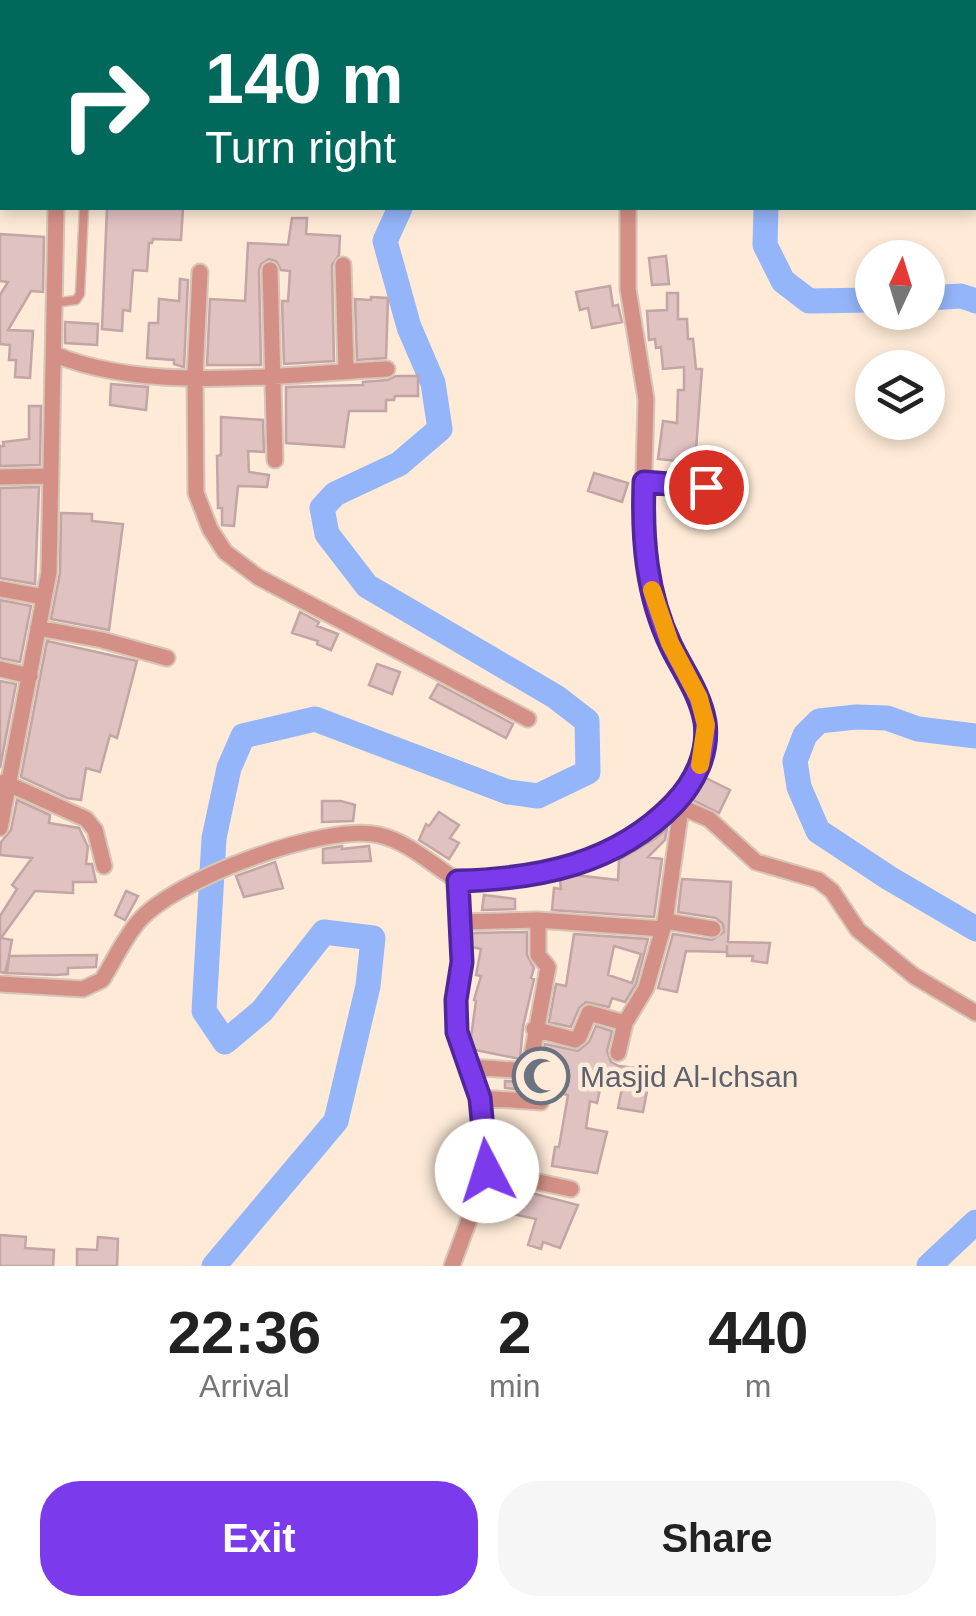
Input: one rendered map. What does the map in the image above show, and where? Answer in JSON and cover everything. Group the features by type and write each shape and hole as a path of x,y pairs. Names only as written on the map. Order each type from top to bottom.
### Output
{"street":[{"path":"0,828 5,783 30,676 48,572 56,210"},
{"path":"618,1053 625,1023 646,988 664,925 682,801 700,767 706,725 699,698 670,643 645,563 646,399 628,290 628,210"},
{"path":"344,264 346,371"},
{"path":"270,270 275,460"},
{"path":"200,272 195,376 196,492 210,528 225,552 258,577 528,719"},
{"path":"54,354 84,367 143,376 387,369"},
{"path":"54,380 84,367"},
{"path":"0,476 50,476"},
{"path":"644,482 728,489"},
{"path":"0,589 44,597"},
{"path":"38,628 167,658"},
{"path":"0,670 30,676"},
{"path":"5,783 86,819 95,830 104,866"},
{"path":"0,984 84,989 93,986 102,980 138,921 187,885 247,858 281,848 361,834 381,835 458,881 491,880 552,871 624,846 682,801"},
{"path":"682,801 709,819 756,862 818,880 832,891 858,930 914,976 976,1014"},
{"path":"452,1266 487,1171 480,1098 457,1032 456,1000 462,962 458,881"},
{"path":"461,922 538,920 713,929"},
{"path":"471,1068 529,1071 548,968 538,955 538,920"},
{"path":"534,1029 574,1040 589,1013 625,1023"},
{"path":"480,1098 541,1102"},
{"path":"487,1171 571,1189"}],"lane":[{"path":"54,303 76,300 80,294 84,210"}],"building":[{"path":"107,210 183,210 181,240 153,239 149,243 147,271 133,270 130,311 123,310 122,331 102,329"},
{"path":"292,218 307,218 306,234 340,236 339,255 332,265 334,361 284,364 282,301 288,301 290,271 281,270 276,261 269,259 259,270 261,365 207,365 210,299 245,301 248,243 288,245"},
{"path":"0,234 44,237 43,292 31,291 8,330 33,331 30,378 15,377 16,360 9,360 10,345 0,344 0,295 8,282 0,281"},
{"path":"666,256 669,284 652,285 649,258"},
{"path":"180,279 188,280 184,367 174,364 174,360 147,358 149,323 158,323 159,299 179,301"},
{"path":"610,286 613,306 618,305 622,322 592,328 588,308 580,310 576,292"},
{"path":"667,293 678,293 678,319 687,319 696,369 702,369 695,463 658,459 663,421 677,423 678,390 684,390 684,367 663,369 661,347 656,348 655,339 649,340 647,311 667,310"},
{"path":"388,298 386,358 357,360 355,299"},
{"path":"65,322 98,324 97,345 65,343"},
{"path":"396,376 418,376 418,396 386,400 386,411 349,411 344,447 286,443 286,387 363,385"},
{"path":"111,384 148,387 146,410 110,405"},
{"path":"29,406 41,406 40,465 0,466 3,442 29,439"},
{"path":"221,417 263,420 264,452 248,451 249,472 269,475 267,487 238,486 234,526 222,525 222,508 218,508"},
{"path":"594,473 628,483 622,502 588,491"},
{"path":"39,487 35,584 0,578 0,488"},
{"path":"61,513 92,514 92,521 123,524 109,630 51,619 60,573"},
{"path":"0,600 31,606 20,662 0,658"},
{"path":"300,612 319,622 317,626 338,634 331,650 317,644 318,641 292,633"},
{"path":"47,641 137,661 117,738 110,735 100,772 86,768 81,800 67,798 21,777"},
{"path":"377,664 400,672 392,694 369,685"},
{"path":"0,681 16,684 0,768"},
{"path":"438,684 513,724 506,738 430,698"},
{"path":"706,778 730,790 719,813 693,800"},
{"path":"17,800 50,815 49,823 79,828 88,847 86,864 92,864 96,882 73,882 73,893 35,891 1,938 12,940 9,956 97,955 96,967 68,968 68,974 55,975 7,973 9,957 5,973 0,972 0,916 17,889 12,885 32,858 0,855 1,842 11,830"},
{"path":"322,801 355,805 353,821 322,822"},
{"path":"439,812 459,825 450,838 459,843 449,859 419,840 426,824 429,826"},
{"path":"667,828 665,840 648,857 662,859 654,917 552,910 554,888 561,889 560,880 575,875 618,880 619,860"},
{"path":"369,846 371,861 323,863 323,849"},
{"path":"275,862 283,888 244,897 236,876"},
{"path":"682,879 731,882 728,942 770,943 767,963 752,961 753,956 727,956 727,952 686,951 677,992 658,988 673,934 712,940 724,932 723,924 716,918 678,912"},
{"path":"126,891 138,896 125,920 115,915"},
{"path":"484,895 515,899 515,909 482,910"},
{"path":"527,932 527,955 534,968 534,979 520,1059 475,1050 471,1037 474,1000 481,976 476,975 481,949 472,947 472,933"},
{"path":"574,934 648,939 636,984 625,1002 612,998 609,1007 586,1002 571,1027 549,1022 556,984 566,986","holes":["614,946 641,954 632,983 608,975"]},
{"path":"596,1026 612,1031 607,1051 611,1062 651,1070 643,1112 618,1108 623,1083 602,1080 597,1103 590,1101 586,1128 607,1132 597,1173 552,1166 568,1095 523,1085 523,1090 505,1088 505,1081 537,1079 545,1044 578,1051 589,1042"},
{"path":"508,1187 578,1205 560,1248 543,1242 541,1249 528,1245 536,1219 503,1212"},
{"path":"0,1235 26,1237 25,1248 54,1250 53,1266 0,1266"},
{"path":"98,1237 118,1239 117,1266 77,1266 77,1249 97,1250"}],"waterway":[{"path":"214,1266 336,1121 368,986 373,938 324,932 262,1011 225,1042 204,1011 214,838 229,768 243,736 315,719 508,792 538,796 588,772 587,721 556,697 367,586 327,534 322,508 335,494 399,464 440,429 433,383 409,327 385,241 399,210"},
{"path":"766,210 765,245 783,281 809,301 855,300"},
{"path":"945,297 961,296 976,301"},
{"path":"976,736 918,729 887,718 819,721 805,735 795,761 799,787 818,831 976,929"},
{"path":"929,1266 976,1222"}],"slow traffic":[{"path":"652,590 670,643 699,698 706,725 700,765"}],"place":[{"name":"Masjid Al-Ichsan","path":"541,1076"}],"route":[{"path":"487,1171 480,1098 457,1032 456,1000 462,962 458,881 552,871 624,846 650,829 683,795 700,767 706,725 699,698 670,643 645,563 644,482 706,487"}]}
